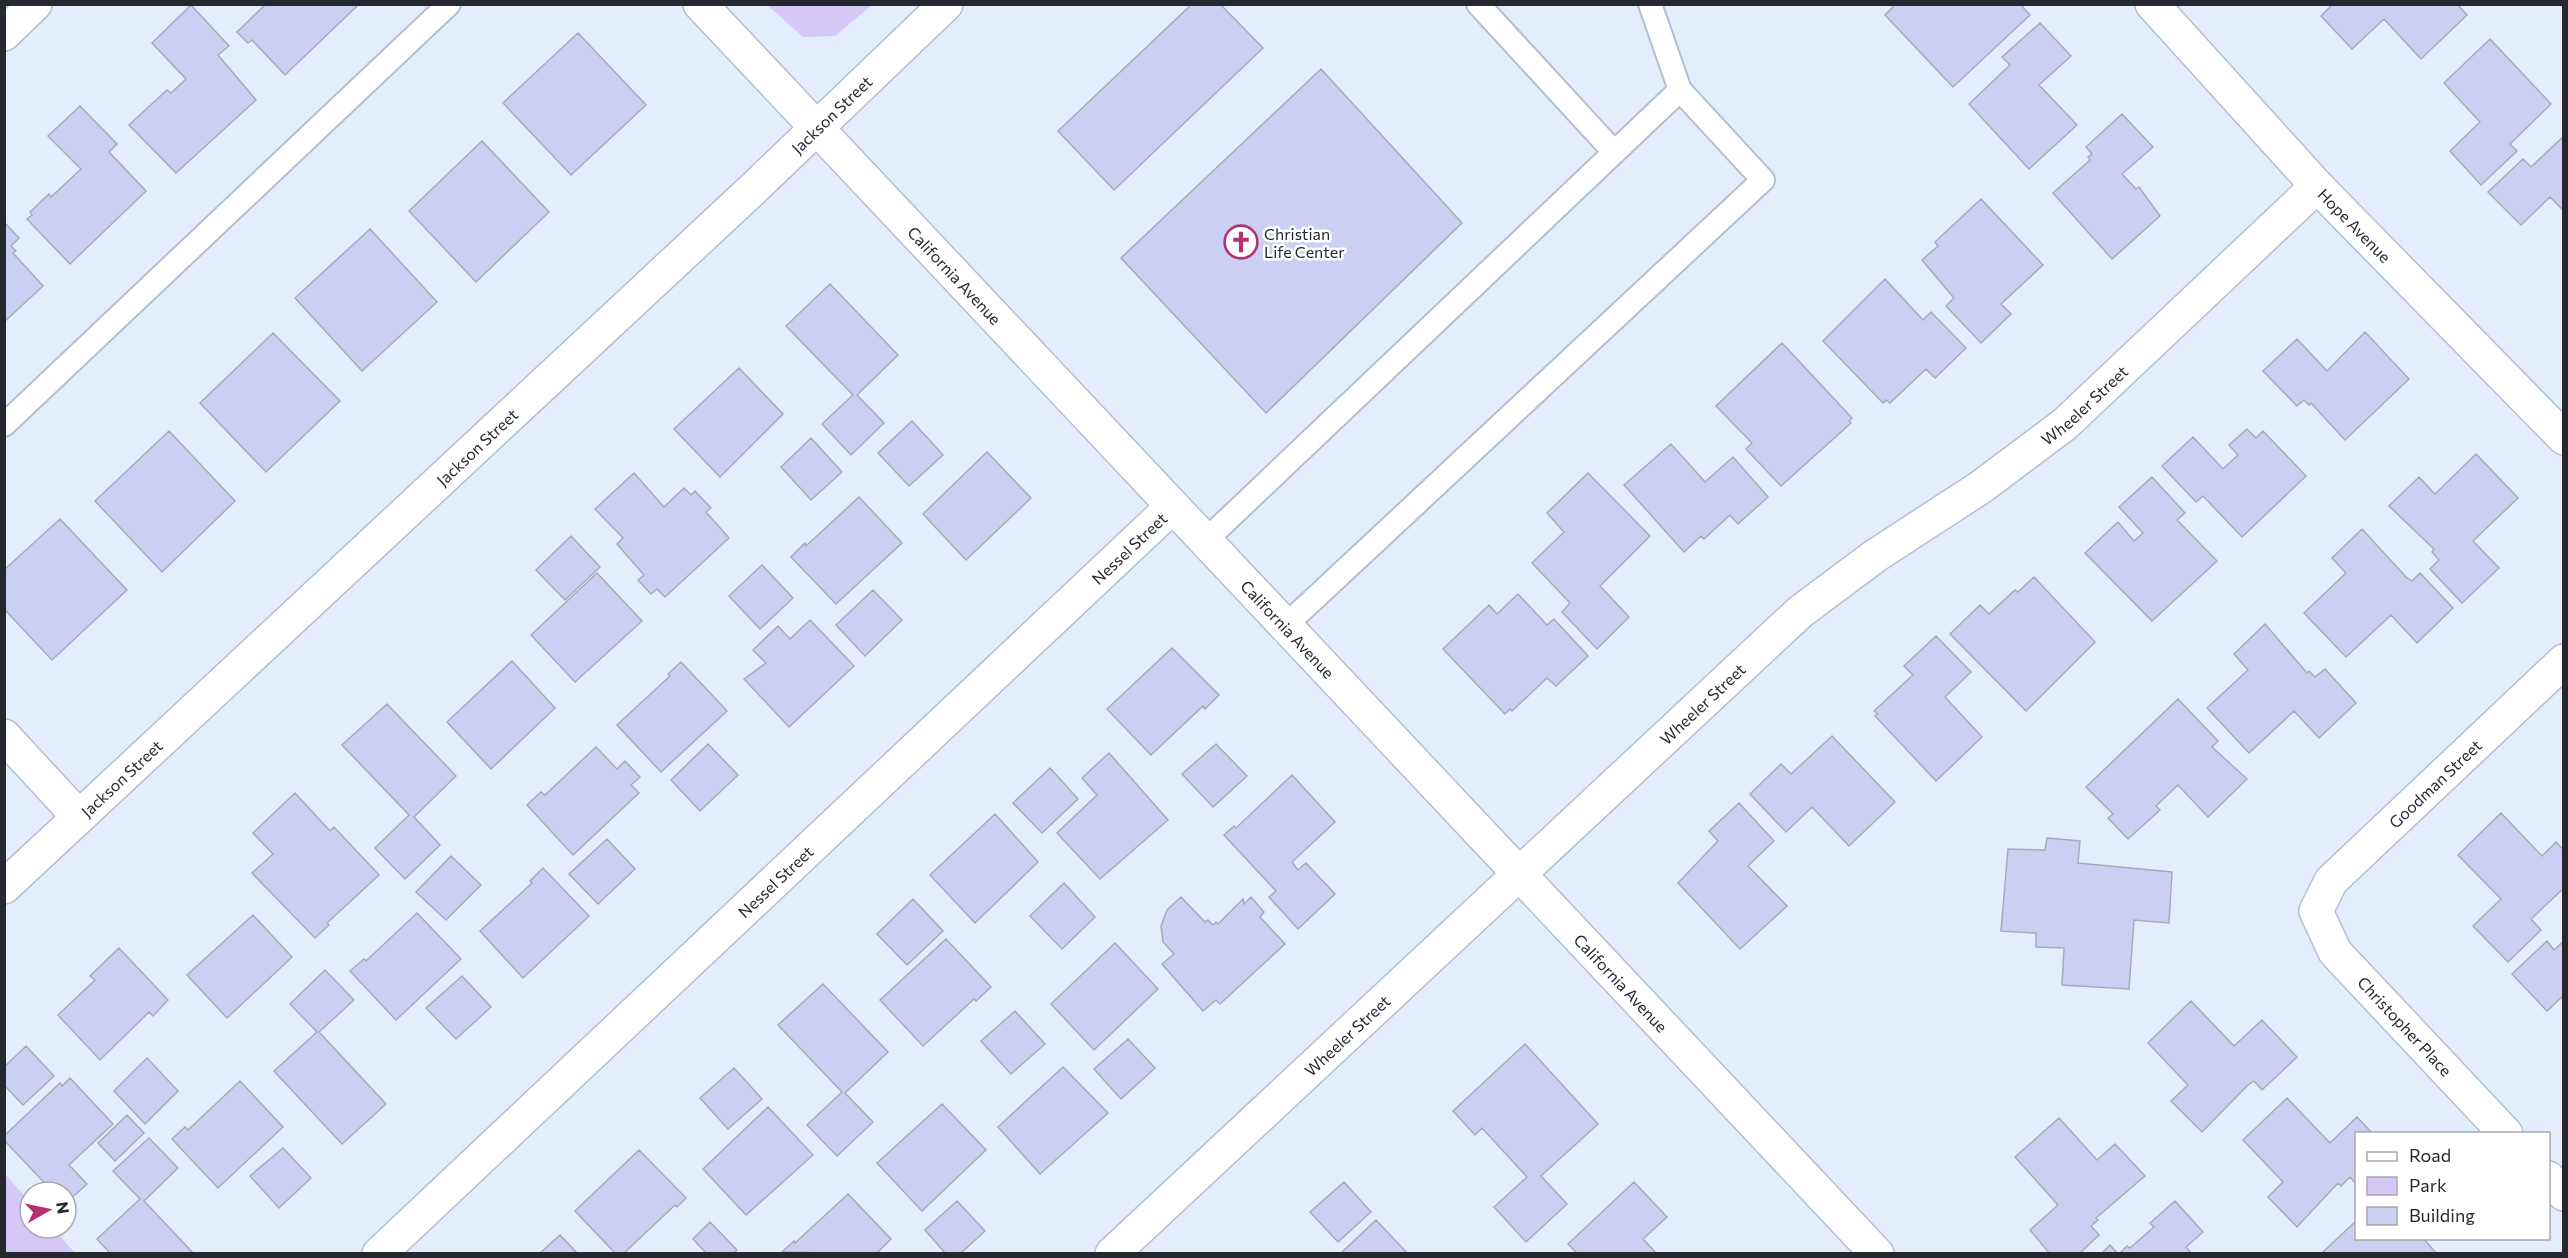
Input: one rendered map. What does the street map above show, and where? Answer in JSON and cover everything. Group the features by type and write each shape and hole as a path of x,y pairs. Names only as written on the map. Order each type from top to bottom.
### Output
{"street":[{"path":"4,34 35,4"},
{"name":"California Avenue","path":"700,4 1520,874 1872,1252"},
{"name":"Jackson Street","path":"4,887 817,129 946,4"},
{"name":"Hope Avenue","path":"2152,4 2317,186 2564,438"},
{"name":"Wheeler Street","path":"1112,1254 1800,612 1875,556 1981,487 2066,424 2317,186"},
{"name":"Nessel Street","path":"379,1254 1172,507"},
{"name":"Goodman Street","path":"2316,911 2331,881 2564,661"},
{"path":"4,736 78,816"},
{"name":"Christopher Place","path":"2316,911 2335,952 2504,1132"},
{"path":"2550,1180 2564,1194"}],"lane":[{"path":"4,424 449,4"},
{"path":"1478,4 1614,152"},
{"path":"1285,627 1763,180 1680,90 1650,4"},
{"path":"1205,542 1680,90"}],"green space":[{"path":"767,5 872,5 835,36 803,37"},
{"path":"4,1173 18,1189 18,1240 64,1240 75,1253 5,1253"}],"building":[{"path":"266,4 356,4 357,6 285,75 252,40 248,43 237,32"},
{"path":"1192,4 1220,4 1263,48 1114,190 1058,131"},
{"path":"1896,4 2020,4 2030,15 1953,87 1885,15"},
{"path":"2333,4 2457,4 2467,15 2421,59 2384,19 2352,49 2321,16"},
{"path":"191,5 229,46 218,55 256,100 176,173 129,125 167,90 171,93 186,79 152,43"},
{"path":"2040,23 2071,56 2039,85 2077,125 2029,169 1969,104 2010,65 2002,57"},
{"path":"578,33 646,105 571,175 503,103"},
{"path":"2490,39 2551,104 2510,144 2517,151 2481,185 2450,151 2480,122 2444,83"},
{"path":"1321,69 1462,223 1266,413 1121,258"},
{"path":"80,106 117,144 109,152 146,191 70,264 27,219 32,215 30,212 49,194 51,197 81,169 48,136"},
{"path":"2122,114 2153,147 2122,174 2136,189 2139,187 2160,216 2112,259 2053,193 2090,160 2088,157 2092,154 2086,147"},
{"path":"2564,136 2564,211 2550,197 2521,225 2488,192 2523,159 2531,167"},
{"path":"482,141 549,212 476,282 409,211"},
{"path":"1981,199 2043,265 2001,304 2011,314 1981,343 1946,306 1954,298 1922,260 1938,246 1935,242"},
{"path":"4,222 19,238 11,246 16,251 13,253 43,286 4,322"},
{"path":"370,229 437,302 362,371 295,298"},
{"path":"1885,279 1923,320 1931,312 1966,348 1935,378 1926,369 1890,403 1886,400 1883,403 1823,341"},
{"path":"830,284 898,355 857,395 884,423 851,455 822,424 853,395 786,326"},
{"path":"2365,332 2409,379 2345,440 2311,403 2309,405 2304,400 2297,406 2263,371 2297,339 2327,371"},
{"path":"273,333 340,401 266,472 200,403"},
{"path":"1782,343 1852,418 1849,421 1851,423 1781,486 1746,449 1752,443 1716,406"},
{"path":"739,368 783,414 720,477 674,429"},
{"path":"912,421 943,455 909,486 878,453"},
{"path":"2247,429 2256,438 2263,431 2306,476 2242,537 2203,496 2196,502 2162,466 2193,437 2223,469 2238,455 2229,445"},
{"path":"169,431 235,501 162,572 95,501"},
{"path":"811,438 842,472 811,500 781,467"},
{"path":"1671,444 1705,482 1733,457 1768,497 1738,524 1730,515 1704,539 1701,536 1684,552 1624,485"},
{"path":"987,452 1031,498 966,560 923,514"},
{"path":"2476,454 2518,498 2473,541 2499,568 2462,603 2430,569 2439,560 2432,552 2434,549 2389,506 2419,477 2435,494"},
{"path":"634,473 664,507 684,488 691,495 695,491 711,508 706,512 729,538 665,597 657,589 651,594 638,580 644,575 617,544 623,538 595,509"},
{"path":"1588,473 1650,536 1600,586 1629,617 1597,649 1562,612 1570,603 1532,563 1564,532 1547,513"},
{"path":"2152,477 2185,513 2177,520 2217,561 2152,621 2085,553 2118,522 2134,541 2143,533 2119,507"},
{"path":"859,497 902,543 836,604 791,557"},
{"path":"60,519 127,590 52,660 4,609 4,570"},
{"path":"2362,529 2406,577 2412,581 2420,573 2453,608 2417,643 2391,615 2346,657 2304,613 2346,573 2332,558"},
{"path":"571,536 600,567 565,600 536,570"},
{"path":"762,565 793,598 760,629 729,596"},
{"path":"597,573 642,621 575,682 531,635"},
{"path":"2034,577 2095,642 2026,711 1950,634 1980,605 1989,614 2015,590 2018,592"},
{"path":"873,590 902,620 865,656 836,625"},
{"path":"1518,594 1547,625 1554,619 1588,656 1556,686 1547,678 1512,711 1510,709 1505,714 1443,649 1489,605 1497,614"},
{"path":"810,620 854,666 789,727 744,679 766,663 753,650 778,626 790,639"},
{"path":"2265,624 2307,673 2309,671 2315,677 2325,669 2356,703 2319,738 2294,711 2249,753 2207,708 2248,670 2234,654"},
{"path":"1936,636 1971,672 1945,697 1982,737 1936,781 1875,716 1878,714 1874,711 1913,675 1904,666"},
{"path":"1172,648 1219,695 1205,709 1203,706 1151,755 1107,709"},
{"path":"512,661 555,708 491,769 447,722"},
{"path":"681,662 727,711 661,772 617,725 670,676 668,674"},
{"path":"2178,699 2218,741 2212,747 2247,779 2208,817 2178,785 2156,806 2160,810 2128,839 2108,818 2113,814 2086,787"},
{"path":"387,704 456,776 414,817 440,845 405,879 375,848 409,815 342,745"},
{"path":"1832,736 1895,802 1849,846 1812,807 1786,832 1750,794 1781,764 1791,774"},
{"path":"708,744 738,775 700,811 671,780"},
{"path":"1216,744 1247,776 1213,807 1182,774"},
{"path":"596,747 617,769 625,761 640,777 631,785 639,793 573,855 527,805 541,792 545,795"},
{"path":"1109,753 1168,820 1100,879 1057,833 1097,795 1082,778"},
{"path":"1050,768 1078,799 1042,833 1013,803"},
{"path":"1292,775 1335,822 1292,862 1298,870 1306,863 1335,894 1298,929 1269,897 1276,891 1224,835 1234,826 1236,828"},
{"path":"295,793 330,831 334,827 379,875 327,923 329,925 315,938 252,873 273,854 253,833"},
{"path":"1739,803 1774,841 1748,866 1787,906 1740,949 1678,883 1718,841 1709,831"},
{"path":"2501,813 2542,856 2556,842 2564,850 2564,888 2531,919 2541,930 2508,962 2473,926 2501,899 2458,855"},
{"path":"995,814 1038,862 975,923 930,875"},
{"path":"2047,838 2080,841 2078,863 2172,872 2169,923 2134,920 2129,989 2062,985 2064,948 2036,947 2036,933 2001,931 2008,849 2045,850"},
{"path":"607,839 635,869 598,904 569,874"},
{"path":"451,856 481,885 446,920 416,892"},
{"path":"543,868 589,916 523,978 480,931 532,883 530,881"},
{"path":"1064,883 1095,917 1062,949 1030,916"},
{"path":"1181,897 1205,922 1208,920 1213,925 1216,922 1218,924 1243,899 1244,904 1251,897 1264,912 1260,917 1285,944 1220,1004 1216,1000 1203,1011 1162,964 1174,954 1163,942 1161,926 1167,910"},
{"path":"913,899 943,931 907,965 877,934"},
{"path":"417,913 461,959 396,1020 350,971 364,959 366,961"},
{"path":"253,915 292,957 227,1018 187,975"},
{"path":"946,939 991,987 976,1001 974,999 923,1046 880,1000"},
{"path":"2547,941 2554,950 2564,941 2564,995 2547,1011 2512,974"},
{"path":"1115,943 1158,989 1094,1050 1051,1004"},
{"path":"119,948 168,1000 153,1016 149,1012 100,1060 58,1015 95,980 90,976"},
{"path":"325,970 354,1000 319,1032 386,1104 342,1144 274,1071 317,1032 290,1004"},
{"path":"462,976 491,1007 456,1039 426,1008"},
{"path":"823,984 888,1052 845,1093 873,1122 837,1156 807,1125 842,1092 778,1025"},
{"path":"2191,1001 2234,1046 2262,1020 2297,1057 2262,1090 2254,1081 2247,1086 2202,1132 2171,1101 2188,1085 2148,1043"},
{"path":"1015,1011 1045,1044 1011,1074 981,1041"},
{"path":"1128,1039 1155,1068 1121,1099 1094,1069"},
{"path":"1525,1044 1598,1124 1541,1176 1567,1204 1526,1242 1494,1207 1527,1177 1482,1128 1475,1135 1453,1111"},
{"path":"26,1046 54,1076 23,1105 4,1085 4,1067"},
{"path":"147,1058 178,1091 145,1124 114,1091"},
{"path":"1063,1067 1108,1113 1040,1174 998,1127"},
{"path":"734,1068 762,1099 728,1129 700,1098"},
{"path":"70,1078 113,1124 69,1165 87,1184 78,1192 78,1180 42,1180 4,1140 4,1136 60,1083 62,1086"},
{"path":"240,1081 283,1127 218,1188 172,1139 185,1127 188,1130"},
{"path":"2287,1098 2330,1143 2357,1117 2371,1132 2355,1132 2355,1183 2350,1177 2341,1186 2338,1183 2297,1227 2268,1197 2283,1182 2243,1140"},
{"path":"942,1104 986,1150 922,1211 877,1163"},
{"path":"768,1107 813,1155 746,1215 703,1169"},
{"path":"127,1115 144,1133 115,1161 98,1143"},
{"path":"2059,1118 2097,1160 2115,1144 2145,1176 2096,1218 2098,1220 2091,1226 2099,1235 2079,1254 2050,1254 2030,1230 2058,1205 2015,1157"},
{"path":"149,1138 178,1168 144,1201 194,1254 111,1254 97,1239 140,1199 113,1171"},
{"path":"283,1148 311,1178 279,1208 250,1176"},
{"path":"639,1150 686,1198 677,1207 675,1205 623,1254 616,1254 575,1211"},
{"path":"1344,1182 1371,1212 1338,1242 1310,1212"},
{"path":"1634,1182 1667,1217 1643,1239 1657,1254 1578,1254 1568,1244"},
{"path":"848,1194 891,1239 876,1254 782,1252 794,1241 795,1243"},
{"path":"957,1201 985,1231 960,1254 946,1254 925,1230"},
{"path":"2175,1201 2203,1232 2186,1247 2192,1254 2119,1254 2127,1246 2130,1248 2154,1227 2150,1223"},
{"path":"1376,1220 1408,1254 1340,1254"},
{"path":"710,1222 737,1250 733,1254 707,1254 693,1239"},
{"path":"2355,1222 2355,1240 2425,1240 2437,1254 2325,1254 2323,1252"},
{"path":"560,1235 578,1254 539,1254"},
{"path":"2110,1245 2118,1254 2101,1254"}],"place":[{"name":"Christian Life Center","path":"1241,242"}]}
